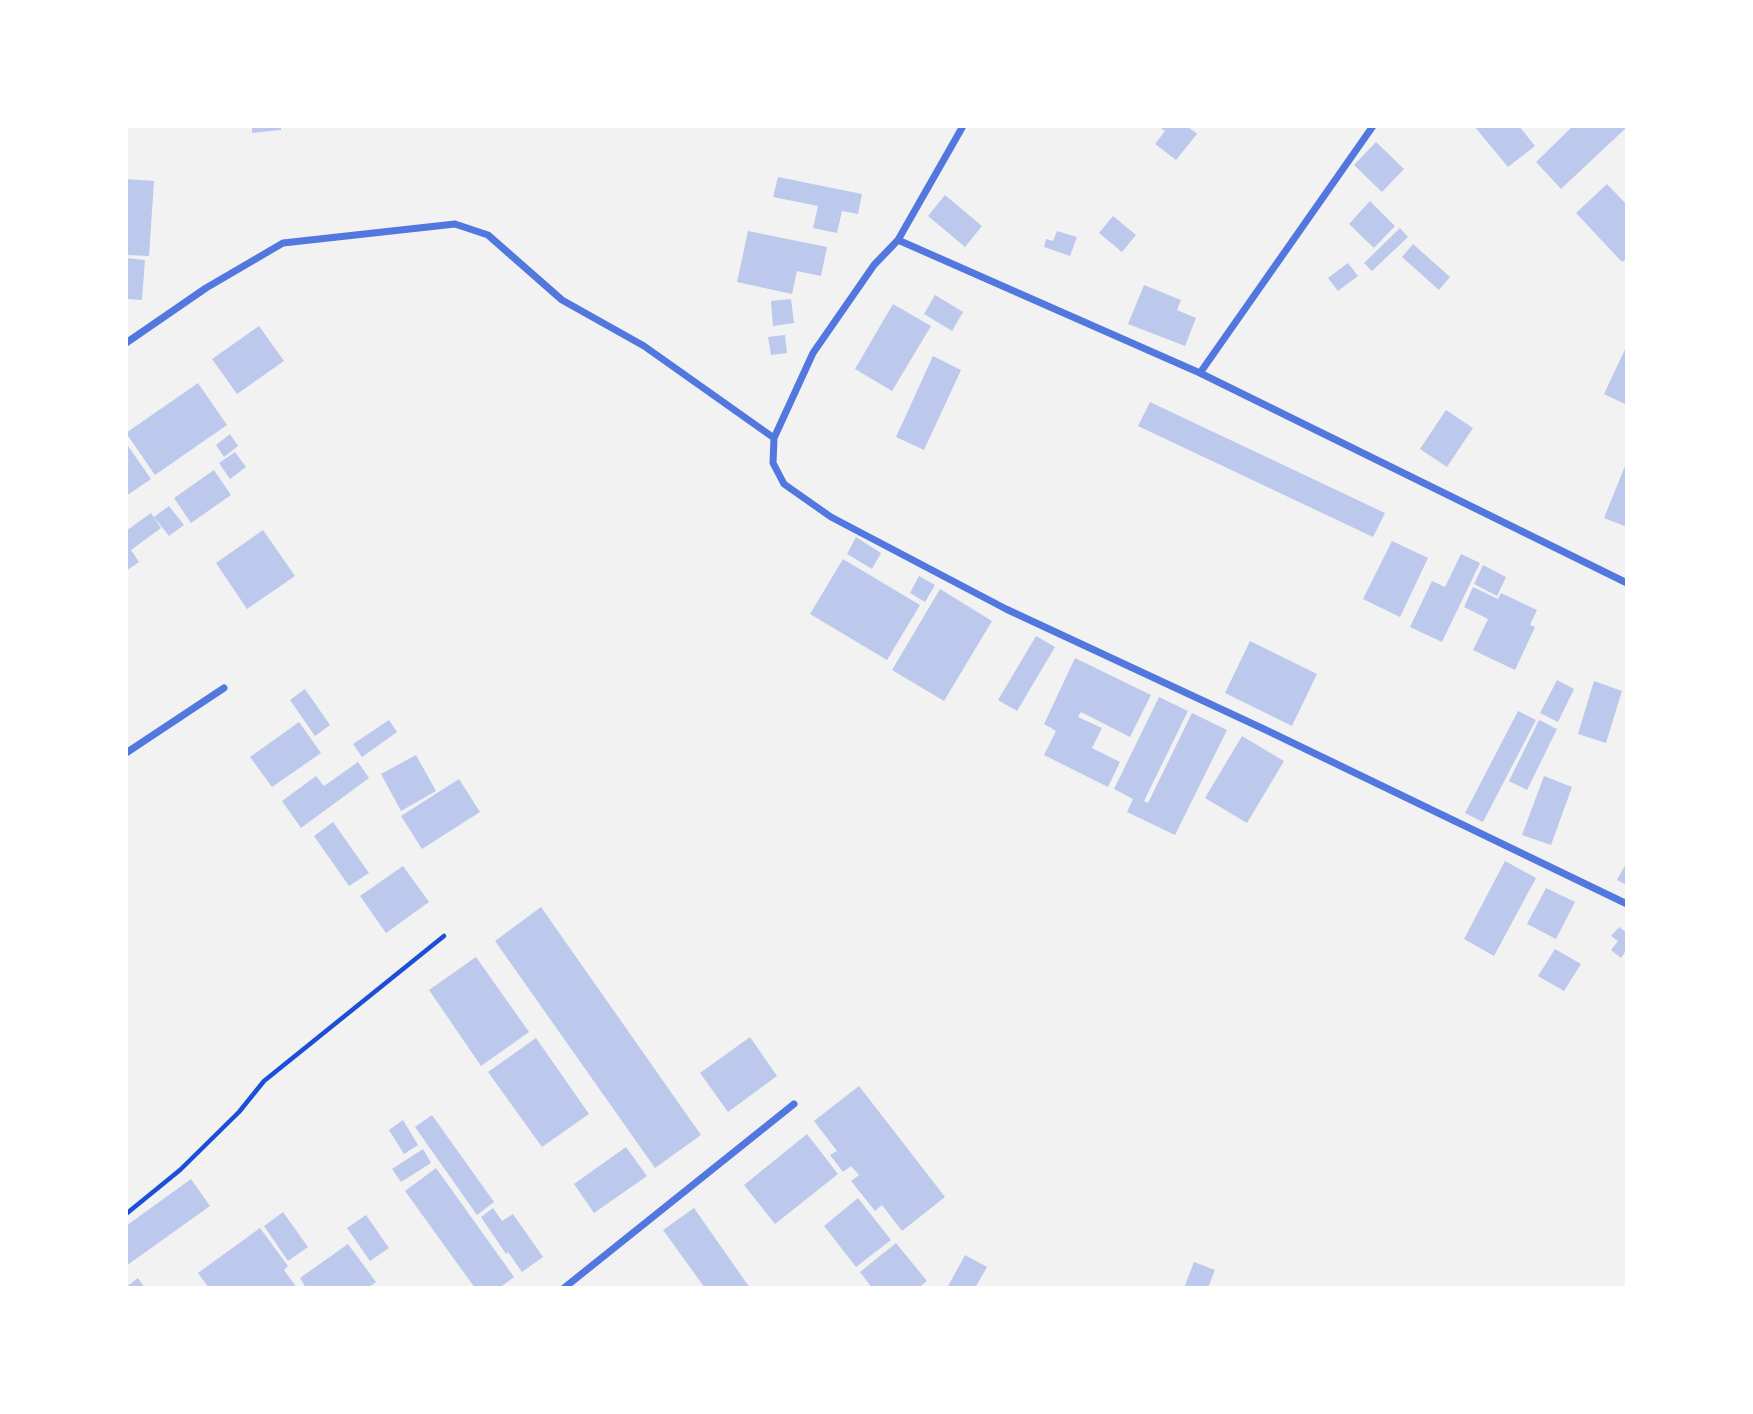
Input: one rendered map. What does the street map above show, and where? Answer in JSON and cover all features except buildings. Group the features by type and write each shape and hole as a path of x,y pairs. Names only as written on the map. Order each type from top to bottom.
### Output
{"street":[{"path":"963,126 898,240 874,265 813,353 774,438 773,463 784,484 831,517 1006,609 1266,730 1627,904"},
{"path":"1200,373 1373,126"},
{"path":"126,343 206,288 283,243 455,224 488,235 562,300 644,346 774,438"},
{"path":"898,240 1200,373 1627,583"},
{"path":"126,753 224,688"},
{"path":"564,1288 794,1104"}],"path":[{"path":"126,1214 180,1170 239,1112 264,1081 444,936"}]}
